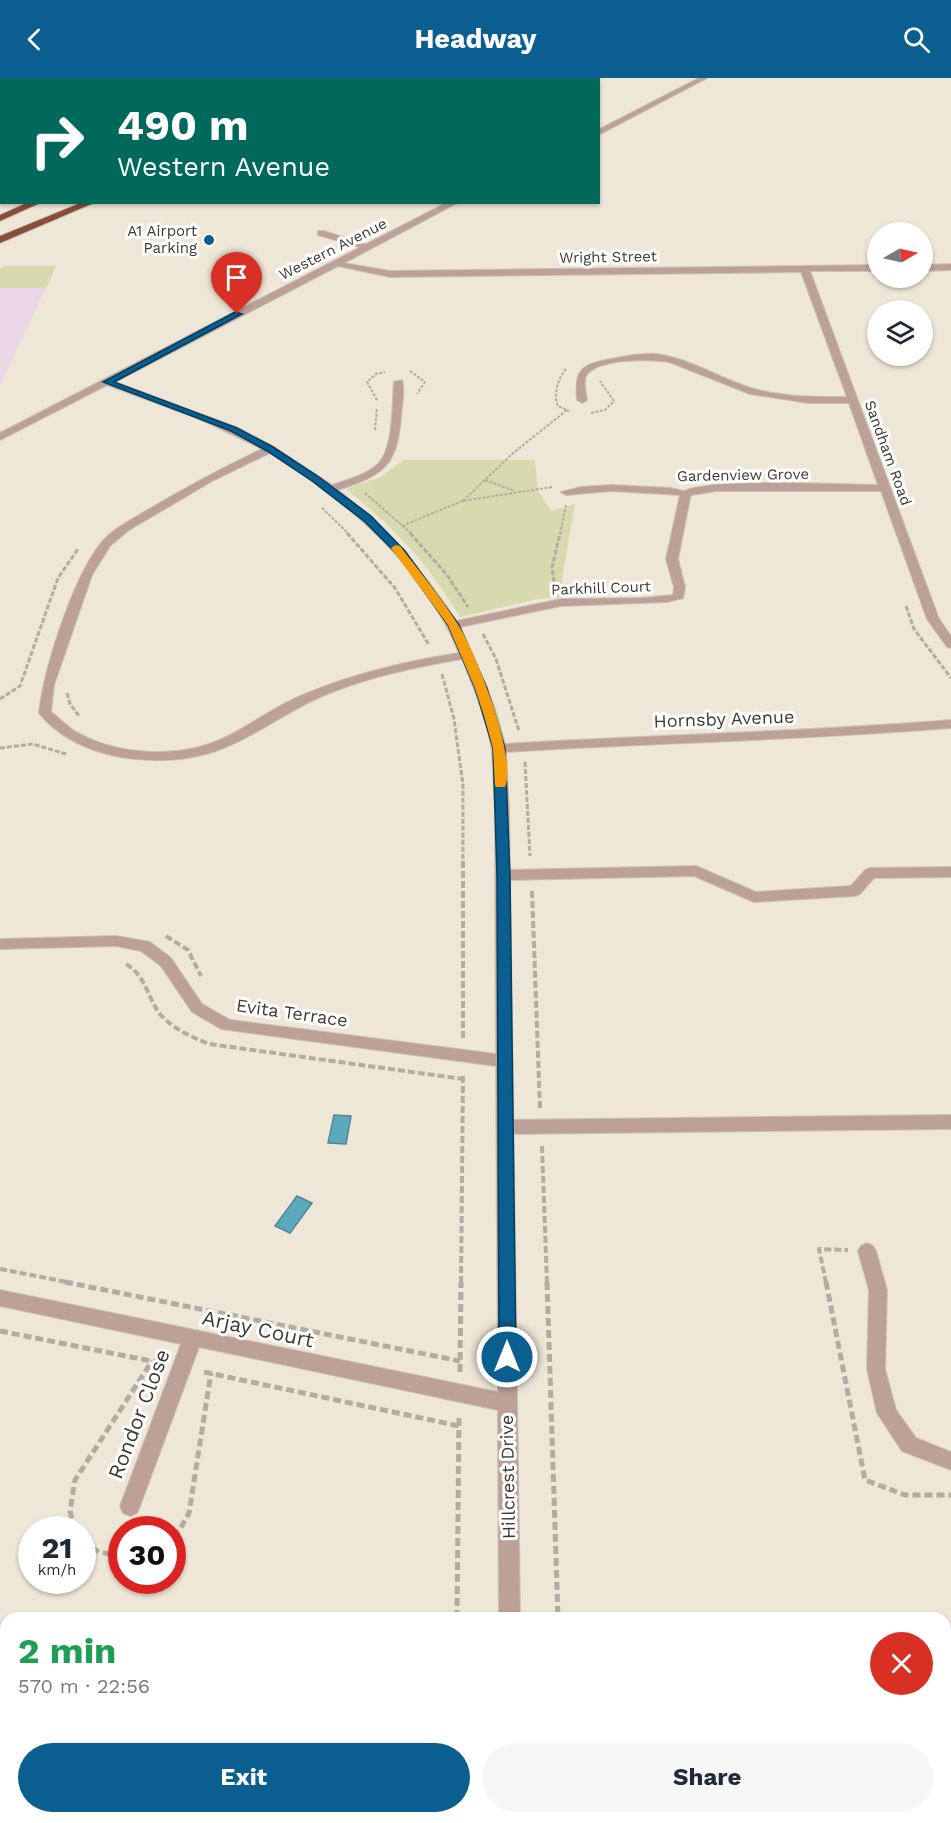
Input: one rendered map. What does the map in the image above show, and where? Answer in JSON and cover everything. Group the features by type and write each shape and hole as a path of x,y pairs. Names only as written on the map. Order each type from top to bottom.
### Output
{"highway":[{"path":"0,218 33,204"},
{"path":"0,240 87,204"}],"street":[{"path":"600,132 704,78"},
{"name":"Western Avenue","path":"0,437 340,264 451,204"},
{"path":"321,234 369,247"},
{"name":"Wright Street","path":"340,264 390,274 867,268"},
{"path":"933,268 951,267"},
{"name":"Sandham Road","path":"804,268 933,620 951,644"},
{"path":"582,400 580,380 590,367 611,360 638,357 672,360 750,391 808,400 853,400"},
{"name":"Hillcrest Drive","path":"107,382 199,414 270,449 330,489 367,519 401,553 453,625 481,688 499,748 503,876 510,1612"},
{"path":"330,489 369,475 383,465 391,455 399,382"},
{"path":"270,449 210,478 134,522 106,544 86,575 48,685 45,713 74,737 109,749 160,756 210,749 304,698 348,681 397,667 466,655"},
{"name":"Gardenview Grove","path":"566,492 594,489 660,489 686,493 716,488 885,488"},
{"name":"Parkhill Court","path":"453,625 558,603 665,600 680,597 681,589 673,569 672,559 686,493"},
{"name":"Hornsby Avenue","path":"499,748 616,741 825,734 951,724"},
{"path":"503,876 696,871 754,897 855,891 870,873 951,872"},
{"name":"Evita Terrace","path":"0,944 116,941 145,946 166,962 196,1008 227,1025 504,1061"},
{"path":"506,1127 951,1122"},
{"path":"867,1251 878,1290 876,1369 887,1413 909,1445 951,1461"},
{"name":"Arjay Court","path":"0,1298 508,1403"},
{"name":"Rondor Close","path":"130,1506 193,1338"}],"path":[{"path":"582,413 598,412 612,406 612,396 601,385 602,374"},
{"path":"462,501 512,454 567,410 573,412"},
{"path":"484,480 517,492"},
{"path":"402,525 462,501 550,486 566,492 566,508 552,568 558,603"},
{"path":"314,501 380,566 402,595 430,646 454,719 463,785 463,1056 457,1612"},
{"path":"420,648 430,646"},
{"path":"67,691 70,704 86,722"},
{"path":"164,934 188,950 204,984"},
{"path":"451,1034 463,1035"},
{"path":"0,1269 460,1361"},
{"path":"0,1331 459,1426"},
{"path":"71,1516 69,1500 75,1480 152,1361"},
{"path":"186,1518 189,1513 211,1373"}],"shaded area":[{"path":"0,288 46,288 0,385"}],"green space":[{"path":"5,266 56,266 46,288 0,288 0,268"},
{"path":"403,460 535,460 538,490 551,511 575,504 562,578 565,597 538,599 460,617 436,580 409,547 346,489 381,477"}],"water":[{"path":"334,1115 351,1116 346,1144 328,1143"},
{"path":"297,1196 312,1203 290,1233 275,1226"}],"slow traffic":[{"path":"396,548 431,592 453,625 481,688 499,748 501,785"}],"place":[{"name":"A1 Airport Parking","path":"209,240"}],"route":[{"path":"237,314 107,382 199,414 234,429 316,479 367,519 401,553 453,625 481,688 499,748 503,876 507,1357"}]}
